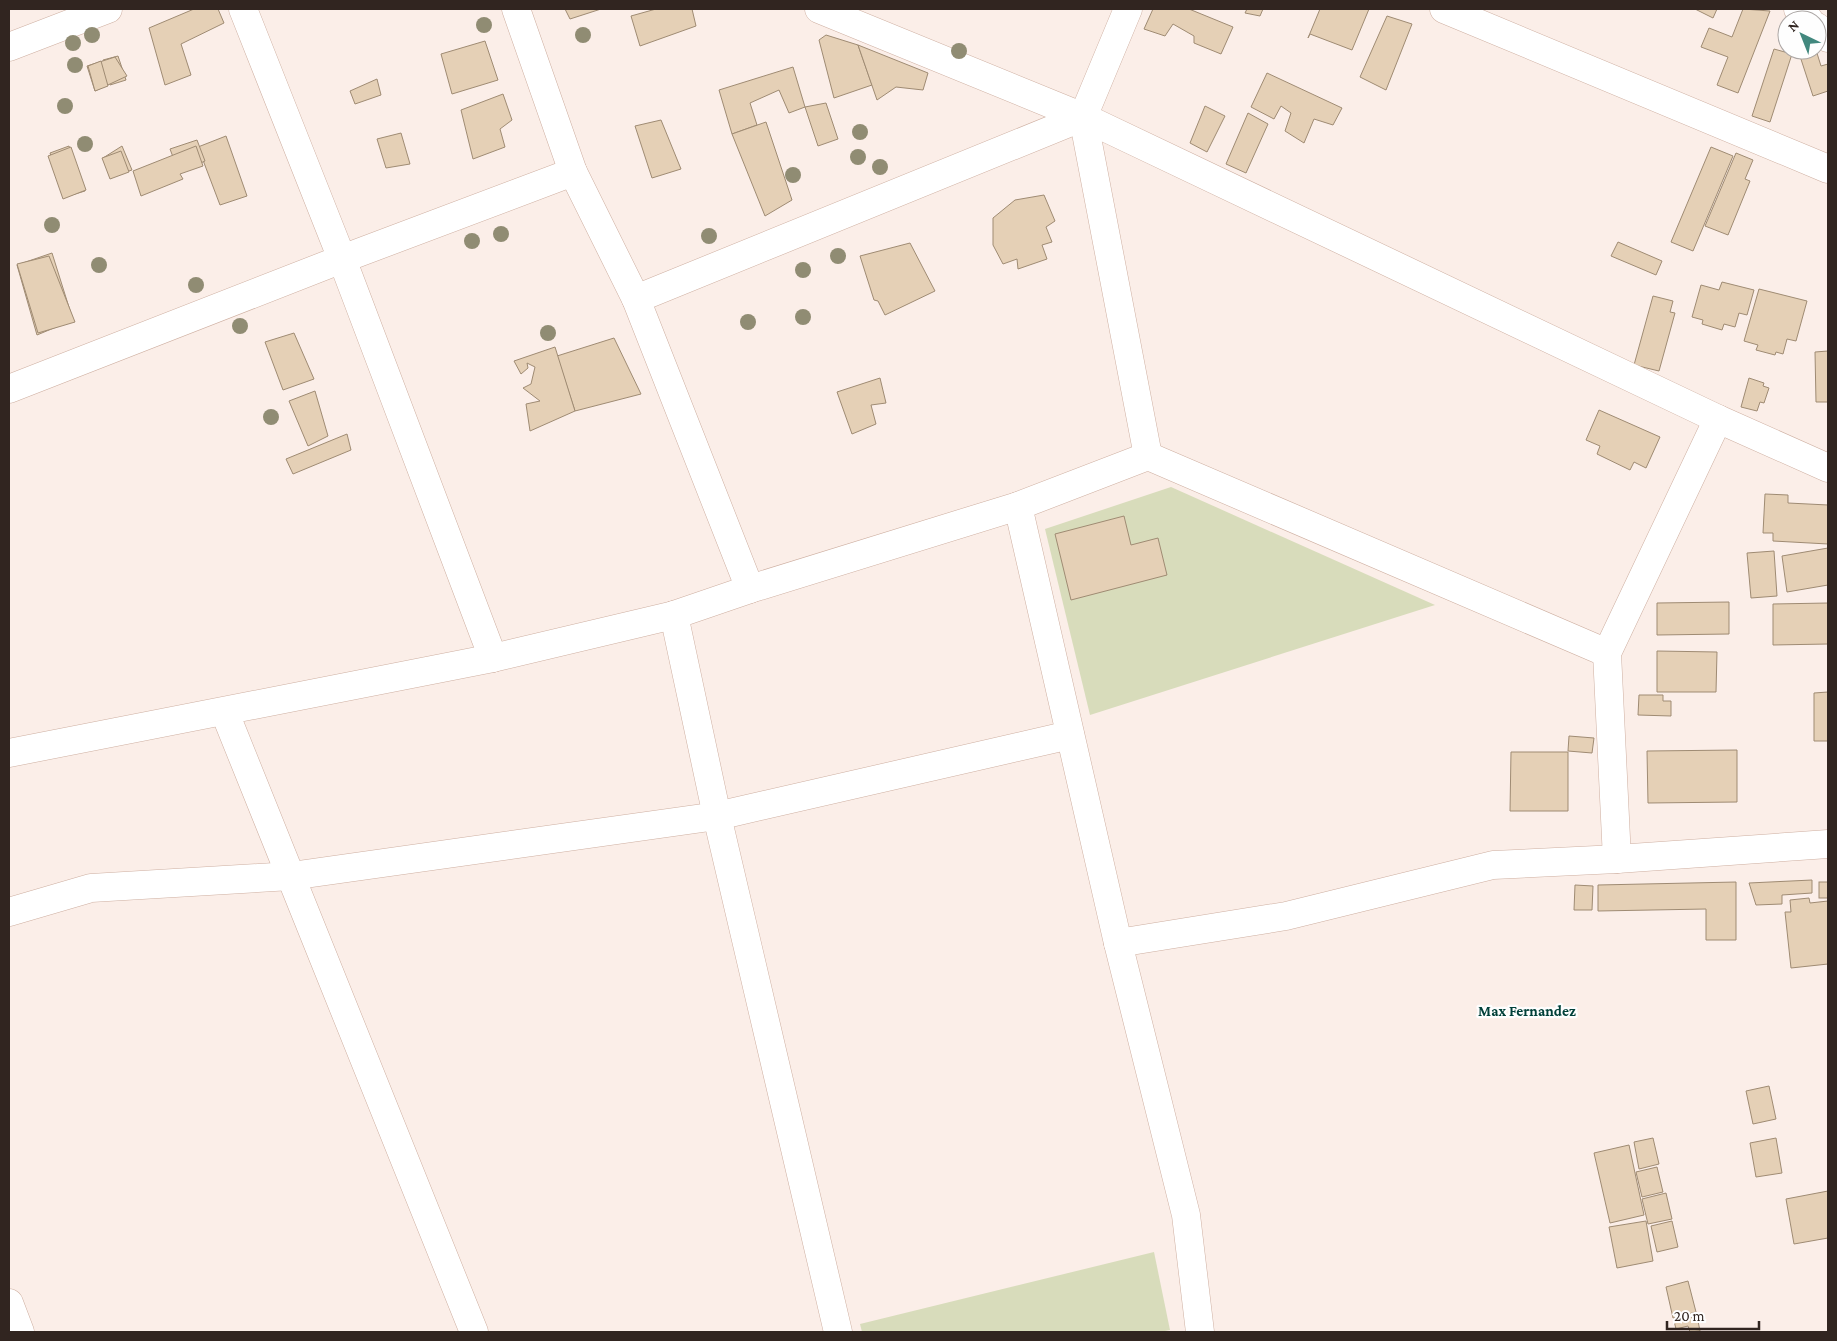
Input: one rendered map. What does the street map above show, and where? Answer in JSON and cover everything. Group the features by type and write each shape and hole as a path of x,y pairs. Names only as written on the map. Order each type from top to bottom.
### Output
{"street":[{"path":"9,47 108,9"},
{"path":"243,9 342,259 493,658"},
{"path":"516,9 573,172 636,299 750,589"},
{"path":"819,9 1082,117 1718,419 1828,468"},
{"path":"1128,9 1082,117 1148,456"},
{"path":"1444,9 1828,169"},
{"path":"636,299 1082,117"},
{"path":"9,389 342,259 573,172"},
{"path":"1617,859 1607,653 1718,419"},
{"path":"9,753 225,713 493,658 674,616 750,589 1018,506 1148,456 1607,653"},
{"path":"1018,506 1118,943 1186,1215 1200,1332"},
{"path":"674,616 717,816 838,1332"},
{"path":"225,713 474,1332"},
{"path":"9,912 91,888 291,876 717,816 1070,735"},
{"path":"1118,943 1286,916 1493,865 1617,859 1828,844"},
{"path":"9,1303 20,1332"}],"green space":[{"path":"1171,487 1435,605 1090,715 1045,529"},
{"path":"1154,1252 1170,1330 1160,1332 862,1332 860,1324"}],"building":[{"path":"194,9 218,9 224,23 181,44 191,75 165,85 149,28"},
{"path":"565,9 601,9 570,19"},
{"path":"656,9 692,9 696,26 640,46 631,16"},
{"path":"1153,9 1189,9 1233,27 1221,54 1194,43 1194,36 1173,24 1165,36 1144,29"},
{"path":"1247,9 1263,9 1260,16 1245,13"},
{"path":"1320,9 1369,9 1352,50 1310,34 1308,38"},
{"path":"1695,9 1717,9 1713,18"},
{"path":"1743,9 1770,11 1738,93 1717,85 1728,57 1701,47 1709,28 1732,37"},
{"path":"1387,16 1412,24 1386,90 1360,77"},
{"path":"826,35 858,45 872,85 834,98 819,40"},
{"path":"485,41 498,80 452,94 441,54"},
{"path":"858,45 928,73 923,90 896,87 877,100"},
{"path":"1774,49 1777,50 1777,60 1790,60 1770,122 1752,116"},
{"path":"118,56 126,80 110,85 103,60"},
{"path":"115,57 127,76 95,91 87,66"},
{"path":"1801,60 1819,60 1821,66 1828,64 1828,91 1813,96"},
{"path":"101,61 108,86 95,91 88,66"},
{"path":"793,67 805,107 789,113 779,90 750,103 757,125 732,134 719,90"},
{"path":"1267,73 1342,108 1333,125 1314,119 1304,143 1285,131 1291,113 1281,106 1274,119 1251,107"},
{"path":"377,79 381,95 355,104 350,91"},
{"path":"503,94 512,120 500,129 505,147 473,159 461,110"},
{"path":"826,103 838,139 818,146 805,107"},
{"path":"1205,106 1225,116 1207,152 1190,143"},
{"path":"1248,113 1268,124 1246,173 1226,164"},
{"path":"661,120 681,169 652,178 635,126"},
{"path":"766,122 792,200 765,216 732,134"},
{"path":"401,133 410,164 386,168 377,139"},
{"path":"226,136 247,196 220,205 198,147"},
{"path":"197,140 205,161 179,173 170,149"},
{"path":"69,146 85,191 65,197 50,153"},
{"path":"122,146 132,170 110,177 103,158"},
{"path":"196,146 203,166 180,174 183,179 141,196 133,171"},
{"path":"71,147 86,190 63,199 48,156"},
{"path":"1711,147 1733,156 1693,251 1671,242"},
{"path":"121,151 129,172 110,179 102,158"},
{"path":"1736,153 1753,160 1745,179 1750,181 1728,235 1705,226"},
{"path":"1044,195 1055,221 1046,227 1052,242 1042,245 1047,259 1018,269 1017,259 1003,264 993,245 993,218 1015,200"},
{"path":"1618,242 1662,261 1656,275 1611,256"},
{"path":"910,243 935,291 885,315 878,301 874,300 860,256"},
{"path":"52,253 73,320 37,335 17,265"},
{"path":"49,256 75,322 38,333 17,264"},
{"path":"1722,282 1754,290 1747,315 1739,313 1735,327 1724,324 1722,330 1702,324 1703,320 1692,317 1701,285 1719,290"},
{"path":"1759,289 1807,301 1796,341 1787,339 1783,354 1776,352 1775,355 1756,350 1758,345 1744,341"},
{"path":"1653,296 1673,301 1670,312 1675,313 1659,371 1634,365"},
{"path":"294,333 314,379 283,390 265,342"},
{"path":"614,338 641,394 575,411 557,356"},
{"path":"555,347 575,411 530,431 526,404 540,401 523,388 531,384 535,367 527,363 528,368 521,374 514,361"},
{"path":"1828,351 1828,402 1816,402 1815,352"},
{"path":"880,378 886,403 871,405 876,424 852,434 837,392"},
{"path":"1749,378 1764,383 1763,386 1769,388 1764,403 1760,402 1757,411 1741,407"},
{"path":"315,391 328,436 308,446 289,401"},
{"path":"1599,410 1660,437 1646,468 1634,462 1630,470 1597,454 1600,446 1586,440"},
{"path":"347,434 351,450 293,474 286,459"},
{"path":"1765,494 1788,495 1788,503 1828,505 1828,544 1773,541 1773,533 1763,533"},
{"path":"1124,516 1131,545 1158,538 1167,575 1071,600 1055,534"},
{"path":"1828,548 1828,585 1787,592 1782,556"},
{"path":"1774,551 1777,596 1751,598 1747,553"},
{"path":"1729,602 1729,634 1657,635 1657,603"},
{"path":"1828,603 1828,644 1773,645 1773,604"},
{"path":"1657,651 1717,652 1716,692 1657,692"},
{"path":"1828,692 1828,741 1814,741 1814,693"},
{"path":"1639,695 1663,695 1663,701 1671,701 1671,716 1638,715"},
{"path":"1569,736 1594,738 1592,753 1568,751"},
{"path":"1737,750 1737,802 1648,803 1647,751"},
{"path":"1511,752 1568,752 1568,811 1510,811"},
{"path":"1812,880 1812,893 1782,895 1782,904 1756,905 1749,883"},
{"path":"1736,882 1736,940 1706,940 1706,909 1598,911 1598,885"},
{"path":"1819,882 1828,882 1828,898 1819,898"},
{"path":"1575,885 1593,886 1592,910 1574,910"},
{"path":"1809,898 1810,903 1828,901 1828,964 1791,968 1785,912 1791,912 1790,900"},
{"path":"1769,1086 1776,1119 1753,1124 1746,1091"},
{"path":"1653,1138 1659,1164 1639,1169 1634,1142"},
{"path":"1776,1138 1782,1173 1756,1177 1750,1143"},
{"path":"1629,1145 1644,1215 1610,1223 1594,1153"},
{"path":"1657,1167 1663,1192 1642,1197 1636,1172"},
{"path":"1828,1191 1828,1238 1794,1244 1786,1199"},
{"path":"1666,1193 1672,1219 1648,1224 1642,1199"},
{"path":"1646,1221 1653,1261 1617,1268 1609,1227"},
{"path":"1672,1221 1678,1247 1657,1252 1651,1226"},
{"path":"1688,1281 1696,1312 1673,1318 1666,1287"},
{"path":"1697,1316 1700,1331 1690,1332 1688,1326 1676,1329 1674,1321"}],"district":[{"name":"Max Fernandez","path":"1527,1011"}]}
